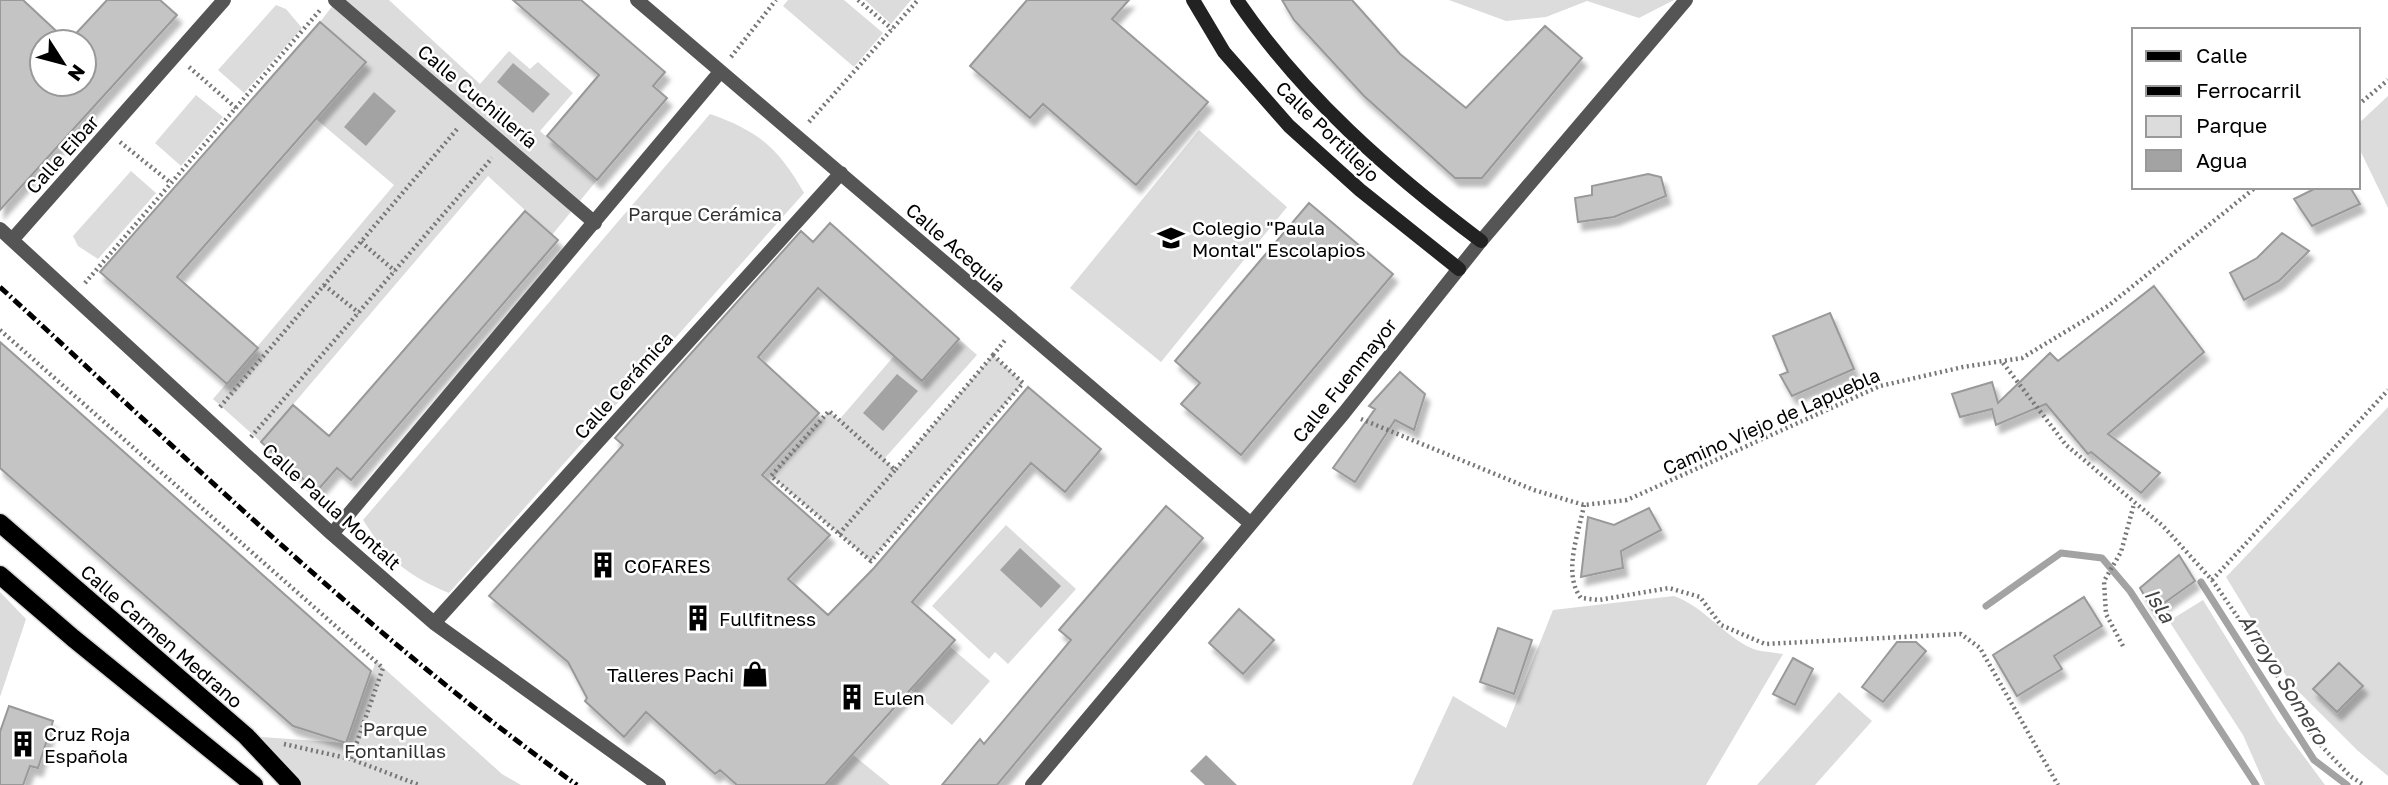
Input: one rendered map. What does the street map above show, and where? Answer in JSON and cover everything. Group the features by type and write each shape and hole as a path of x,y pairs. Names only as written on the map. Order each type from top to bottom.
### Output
{"main road":[{"name":"Calle Portillejo","path":"1193,0 1224,52 1289,126 1360,190 1459,269"},
{"name":"Calle Portillejo","path":"1237,0 1255,27 1316,99 1410,187 1481,241"},
{"name":"Calle Carmen Medrano","path":"0,523 246,736 292,785"},
{"path":"0,575 254,785"}],"street":[{"name":"Calle Eibar","path":"12,240 224,0"},
{"name":"Calle Cuchillería","path":"335,0 595,223"},
{"name":"Calle Acequia","path":"637,0 1250,523"},
{"name":"Calle Fuenmayor","path":"1031,785 1343,413 1481,241 1686,0"},
{"path":"332,534 720,72"},
{"name":"Calle Cerámica","path":"435,623 841,173"},
{"name":"Calle Paula Montalt","path":"0,229 332,534 435,623 659,785"}],"path":[{"path":"73,296 329,0"},
{"path":"720,72 776,0"},
{"path":"858,0 892,29"},
{"path":"797,136 918,0"},
{"path":"176,55 236,108"},
{"path":"2360,103 2388,80"},
{"path":"208,421 470,114"},
{"path":"107,132 171,183"},
{"path":"240,450 505,144"},
{"name":"Camino Viejo de Lapuebla","path":"1343,413 1534,490 1584,505 1627,500 1880,386 1963,367 2022,358 2108,306 2254,189"},
{"path":"360,242 394,271"},
{"path":"324,285 359,313"},
{"path":"0,330 383,668 351,759"},
{"path":"839,534 895,470 993,355 1023,383 871,561 771,477 829,411 895,470"},
{"path":"2003,363 2066,445 2163,526 2212,580 2271,665 2313,737 2350,776 2364,785"},
{"path":"2212,580 2388,390"},
{"path":"2123,646 2106,614 2104,581 2121,552 2134,504"},
{"path":"1584,505 1572,567 1574,589 1581,598 1599,600 1669,588 1700,597 1721,625 1765,644 1961,634 1980,648 2057,785"},
{"path":"246,736 351,759 419,785"}],"green space":[{"path":"337,0 389,0 480,84 509,51 530,69 538,62 573,93 540,131 597,180 552,235 488,176 261,442 213,399 394,185 316,119 366,61 320,22"},
{"path":"788,0 844,0 883,33 854,67 783,6"},
{"path":"865,0 911,0 891,24"},
{"path":"1449,0 1674,0 1639,18 1587,1 1546,17 1506,21"},
{"path":"276,5 286,9 302,28 244,93 218,70"},
{"path":"196,95 223,117 181,166 155,143"},
{"path":"2388,96 2388,208 2360,150 2360,122"},
{"name":"Parque Cerámica","path":"710,114 742,127 766,143 786,164 804,193 449,593 409,572 381,545 363,520"},
{"path":"1199,130 1287,207 1161,362 1070,288"},
{"path":"131,171 156,193 98,259 78,246 73,236"},
{"path":"959,339 977,355 884,459 895,470 993,355 1023,383 871,561 771,476 829,411 839,420 894,356 922,381"},
{"path":"2388,407 2388,776 2358,751 2291,684 2226,577"},
{"path":"1006,525 1076,589 1008,664 995,652 989,659 932,606"},
{"path":"0,592 26,619 0,697"},
{"path":"1674,596 1695,607 1731,636 1751,648 1783,654 1706,785 1412,785 1453,696 1506,728 1553,610"},
{"path":"2203,600 2277,720 2325,785 2265,785 2243,735 2169,621"},
{"path":"948,645 990,681 952,725 910,689"},
{"name":"Parque Fontanillas","path":"376,661 502,774 521,785 291,785 246,736 346,743"},
{"path":"1839,692 1872,721 1815,785 1757,785"},
{"path":"852,754 890,785 825,785"}],"water":[{"path":"513,63 550,94 533,113 497,82"},
{"path":"374,92 396,111 366,146 344,127"},
{"path":"897,374 918,391 883,431 863,413"},
{"path":"1020,548 1061,586 1041,608 1000,570"},
{"path":"1206,755 1237,785 1205,785 1190,771"}],"building":[{"path":"0,0 23,0 53,28 28,28 28,98 98,98 98,28 81,28 107,0 160,0 177,15 0,210"},
{"path":"513,0 581,0 665,72 653,86 667,98 597,180 547,136 599,75"},
{"path":"1027,0 1129,0 1112,19 1208,102 1136,185 1043,104 1030,118 970,66"},
{"path":"1282,0 1352,0 1400,54 1466,108 1545,26 1582,58 1482,178 1455,178 1364,96 1294,20"},
{"path":"320,22 366,62 177,277 258,348 227,384 100,272"},
{"path":"1648,174 1661,177 1666,196 1614,217 1578,222 1575,198 1592,195 1592,186"},
{"path":"2314,189 2351,189 2360,204 2312,226 2294,199"},
{"path":"1309,203 1393,274 1241,455 1181,404 1200,383 1175,361"},
{"path":"525,211 558,240 351,480 337,468 317,491 261,442 293,405 329,436"},
{"path":"830,223 959,339 922,381 818,288 758,357 819,413 762,475 830,535 788,579 828,615 874,568 1028,387 1101,449 1065,492 1031,463 912,602 955,640 825,785 737,785 720,770 715,774 646,712 624,737 585,701 587,698 568,662 489,596 623,445 615,438 801,231 813,242"},
{"path":"2282,233 2309,251 2279,281 2244,300 2230,273 2257,258"},
{"path":"2154,286 2204,352 2108,434 2160,473 2141,493 2091,452 2088,454 2046,404 1996,425 1992,409 1960,417 1952,394 1992,382 1998,403 2050,353 2058,361"},
{"path":"1830,313 1854,369 1792,396 1780,375 1788,372 1773,336"},
{"path":"0,342 371,671 346,743 293,726 0,468"},
{"path":"1400,372 1425,394 1414,430 1395,420 1355,482 1333,468 1375,409 1369,406"},
{"path":"1166,506 1203,538 997,785 942,785 980,739 984,744 1071,640 1059,630"},
{"path":"1649,508 1661,530 1621,551 1623,568 1581,577 1588,517 1614,525"},
{"path":"2179,555 2195,581 2153,611 2140,588"},
{"path":"2084,597 2102,626 2054,656 2062,669 2017,696 1993,655"},
{"path":"1239,609 1274,640 1243,674 1209,643"},
{"path":"1498,628 1532,640 1514,694 1480,682"},
{"path":"1897,642 1916,642 1926,651 1883,702 1862,687"},
{"path":"1793,658 1813,669 1795,705 1773,694"},
{"path":"2339,663 2363,686 2337,712 2313,689"},
{"name":"Cruz Roja Española","path":"9,706 53,721 38,768 30,766 23,785 0,785 0,732"}],"waterway":[{"name":"Isla","path":"1986,606 2061,553 2102,558 2130,591 2256,785"},
{"name":"Arroyo Somero","path":"2201,582 2314,760 2347,785"}],"railway":[{"path":"0,287 281,545 426,669 577,785"}],"place":[{"name":"Colegio \"Paula Montal\" Escolapios","path":"1171,238"},
{"name":"COFARES","path":"603,565"},
{"name":"Fullfitness","path":"698,618"},
{"name":"Talleres Pachi","path":"755,674"},
{"name":"Eulen","path":"852,697"},
{"name":"Cruz Roja Española","path":"23,744"}]}
